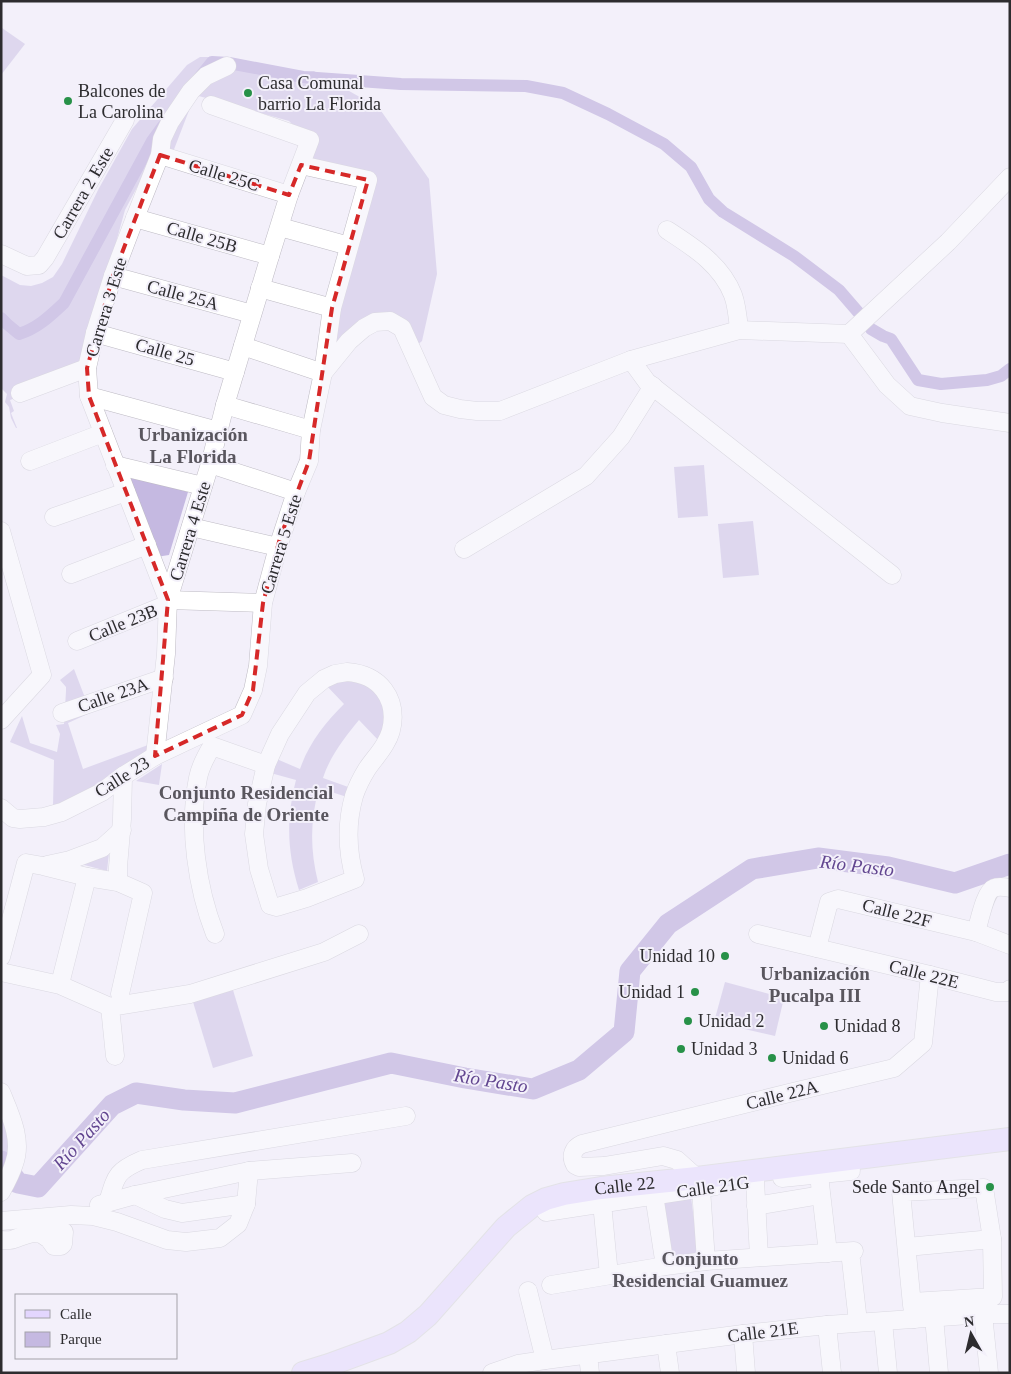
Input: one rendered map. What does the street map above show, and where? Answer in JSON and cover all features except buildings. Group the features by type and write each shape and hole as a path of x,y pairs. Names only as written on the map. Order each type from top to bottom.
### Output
{"main road":[{"name":"Calle 22","path":"302,1373 389,1344 408,1332 428,1315 506,1227 532,1206 546,1199 601,1188 699,1183 1010,1139"}],"street":[{"name":"Carrera 3 Este","path":"168,602 89,396 87,368 95,332 113,276 160,156 162,138 170,122 191,91 206,76 227,66"},
{"name":"Carrera 4 Este","path":"155,756 164,678 168,602 210,464 252,314 289,195 310,140 211,105"},
{"name":"Carrera 2 Este","path":"1,254 27,266 39,265 45,258 125,120"},
{"name":"Calle 25C","path":"160,156 289,195"},
{"name":"Carrera 5 Este","path":"242,715 254,690 258,666 263,603 278,547 308,461 311,430 323,373 332,308 364,184 299,169"},
{"path":"892,575 647,382 631,360 739,330 849,334 948,242 1010,177"},
{"name":"Calle 25B","path":"135,218 270,256"},
{"path":"280,227 349,246"},
{"path":"667,230 703,254 724,277 737,308 739,330"},
{"name":"Calle 25A","path":"113,276 252,314"},
{"path":"260,288 332,308"},
{"name":"Carrera 5 Este","path":"323,373 349,341 364,328 375,322 390,321 402,328 433,397 444,405 460,409 500,411 631,360"},
{"name":"Calle 25","path":"95,332 235,372"},
{"path":"849,334 887,385 910,406 942,413 1010,423"},
{"path":"243,346 323,373"},
{"path":"20,393 87,368"},
{"path":"464,549 586,476 620,437 653,386"},
{"path":"89,396 218,431"},
{"path":"225,405 311,430"},
{"path":"30,461 103,432"},
{"path":"210,464 296,492"},
{"path":"116,465 203,486"},
{"path":"54,517 126,492"},
{"path":"191,527 278,547"},
{"path":"1,531 42,675 1,720"},
{"path":"71,574 147,545"},
{"name":"Calle 23B","path":"77,641 168,602 263,603"},
{"path":"353,672 372,679 383,690 389,700 393,713 392,727 385,745 360,782 349,818 349,852 355,879 307,898 277,907 270,905 261,876 254,834 257,804 266,765 277,740 297,707 306,693 319,682 335,674 353,672"},
{"name":"Calle 23A","path":"62,713 164,678"},
{"name":"Calle 23","path":"1,808 13,818 20,820 44,817 62,812 102,792 155,756 208,739 242,715"},
{"path":"215,934 201,890 195,834 195,796 208,739 266,765"},
{"path":"118,882 122,830 123,776"},
{"path":"44,866 70,860 102,848 122,830"},
{"path":"1,957 26,863 118,882 143,893 115,1000 115,1056"},
{"path":"61,980 87,877"},
{"path":"976,932 988,892 1002,888"},
{"name":"Calle 22F","path":"817,948 829,902 838,899 976,932 1010,945"},
{"path":"1,972 115,1000 190,994 324,952 359,934"},
{"name":"Calle 22E","path":"758,934 996,992 1006,991"},
{"name":"Calle 22A","path":"699,1183 677,1160 662,1156 604,1166 579,1167 572,1161 572,1155 578,1146 582,1144 894,1068 923,1043 930,975"},
{"path":"1,1092 16,1135 17,1146 15,1162 1,1192"},
{"path":"108,1202 119,1173 142,1160 406,1116"},
{"path":"71,1215 108,1202 136,1195 249,1171 352,1163"},
{"path":"1,1221 71,1215 92,1216 117,1222 168,1240 186,1242 220,1238 238,1224 246,1204 249,1171"},
{"name":"Calle 21G","path":"546,1212 654,1195 699,1183 852,1171"},
{"path":"819,1175 828,1253"},
{"path":"755,1180 759,1257"},
{"path":"699,1183 706,1261"},
{"path":"984,1188 992,1239 993,1297 913,1310 907,1247 901,1192 984,1188"},
{"path":"136,1195 165,1209 182,1213 246,1204"},
{"path":"654,1195 664,1266"},
{"path":"756,1206 821,1196"},
{"path":"602,1203 610,1274"},
{"path":"1,1240 14,1240 17,1237 40,1233"},
{"path":"907,1247 992,1239"},
{"path":"551,1285 610,1274 706,1261 828,1253 853,1255 858,1322"},
{"path":"528,1291 545,1360"},
{"name":"Calle 21E","path":"492,1373 518,1369 545,1360 666,1344 827,1325 883,1322 913,1310 934,1317 1010,1314"},
{"path":"984,1314 989,1373"},
{"path":"934,1317 939,1373"},
{"path":"883,1322 888,1373"},
{"path":"827,1325 832,1373"},
{"path":"743,1334 746,1373"},
{"path":"666,1344 670,1373"},
{"path":"588,1355 590,1373"}],"highlighted area":[{"path":"160,155 289,195 301,165 368,180 332,308 309,461 280,538 263,603 253,690 242,715 155,756 168,600 89,396 87,368 113,276"}],"green space":[{"path":"1,29 25,44 1,75"},
{"path":"200,57 213,57 230,66 252,71 283,73 314,71 379,108 429,179 437,274 422,341 415,347 410,335 369,321 316,374 362,183 293,167 300,150 295,127 289,121 195,95 173,152 151,161 125,210 79,376 10,400 14,411 11,413 16,428 11,418 9,407 5,402 7,394 1,388 1,275 20,285 31,286 53,277 62,264 98,190 132,129 187,65"},
{"path":"704,465 708,516 678,518 674,467"},
{"path":"124,472 188,492 169,555 156,557"},
{"path":"753,521 759,575 723,578 718,524"},
{"path":"74,669 87,703 151,685 68,723 83,769 148,745 151,756 82,802 53,806 54,760 10,742 22,716 30,743 57,752 60,734 56,725 64,724 66,691 66,687 60,680"},
{"path":"346,677 373,687 386,709 380,742 359,720 334,754 323,778 351,788 347,797 319,788 312,835 312,847 318,882 299,890 292,862 289,835 289,822 296,780 267,772 272,757 300,769 318,734 344,704 325,684"},
{"path":"162,764 159,785 136,781"},
{"path":"110,844 107,871 73,862"},
{"path":"725,982 784,998 775,1036 714,1022"},
{"path":"233,990 253,1056 213,1068 193,1002"},
{"path":"1,1101 11,1158 1,1153"},
{"path":"691,1197 699,1257 667,1262 659,1201"}],"waterway":[{"path":"199,78 212,62 229,63 303,77 401,84 526,86 563,93 608,114 664,144 691,167 709,199 723,212 794,256 839,290 858,312"},
{"path":"1,318 19,334 38,325 64,303 152,141 163,126"},
{"path":"871,329 891,339 918,380 941,384 987,380 1001,376 1010,369"},
{"name":"Río Pasto","path":"1,1161 18,1183 38,1187 112,1105 136,1093 184,1100 235,1103 391,1063 533,1089 579,1070 624,1032 630,971 668,924 752,869 818,858 888,867 955,883 1010,864"}],"place":[{"name":"Casa Comunal barrio La Florida","path":"248,93"},
{"name":"Balcones de La Carolina","path":"68,101"},
{"name":"Unidad 10","path":"725,956"},
{"name":"Unidad 1","path":"695,992"},
{"name":"Unidad 2","path":"688,1021"},
{"name":"Unidad 8","path":"824,1026"},
{"name":"Unidad 3","path":"681,1049"},
{"name":"Unidad 6","path":"772,1058"},
{"name":"Sede Santo Angel","path":"990,1187"}],"district":[{"name":"Urbanización La Florida","path":"193,445"},
{"name":"Conjunto Residencial Campiña de Oriente","path":"246,803"},
{"name":"Urbanización Pucalpa III","path":"815,984"},
{"name":"Conjunto Residencial Guamuez","path":"700,1269"}]}
